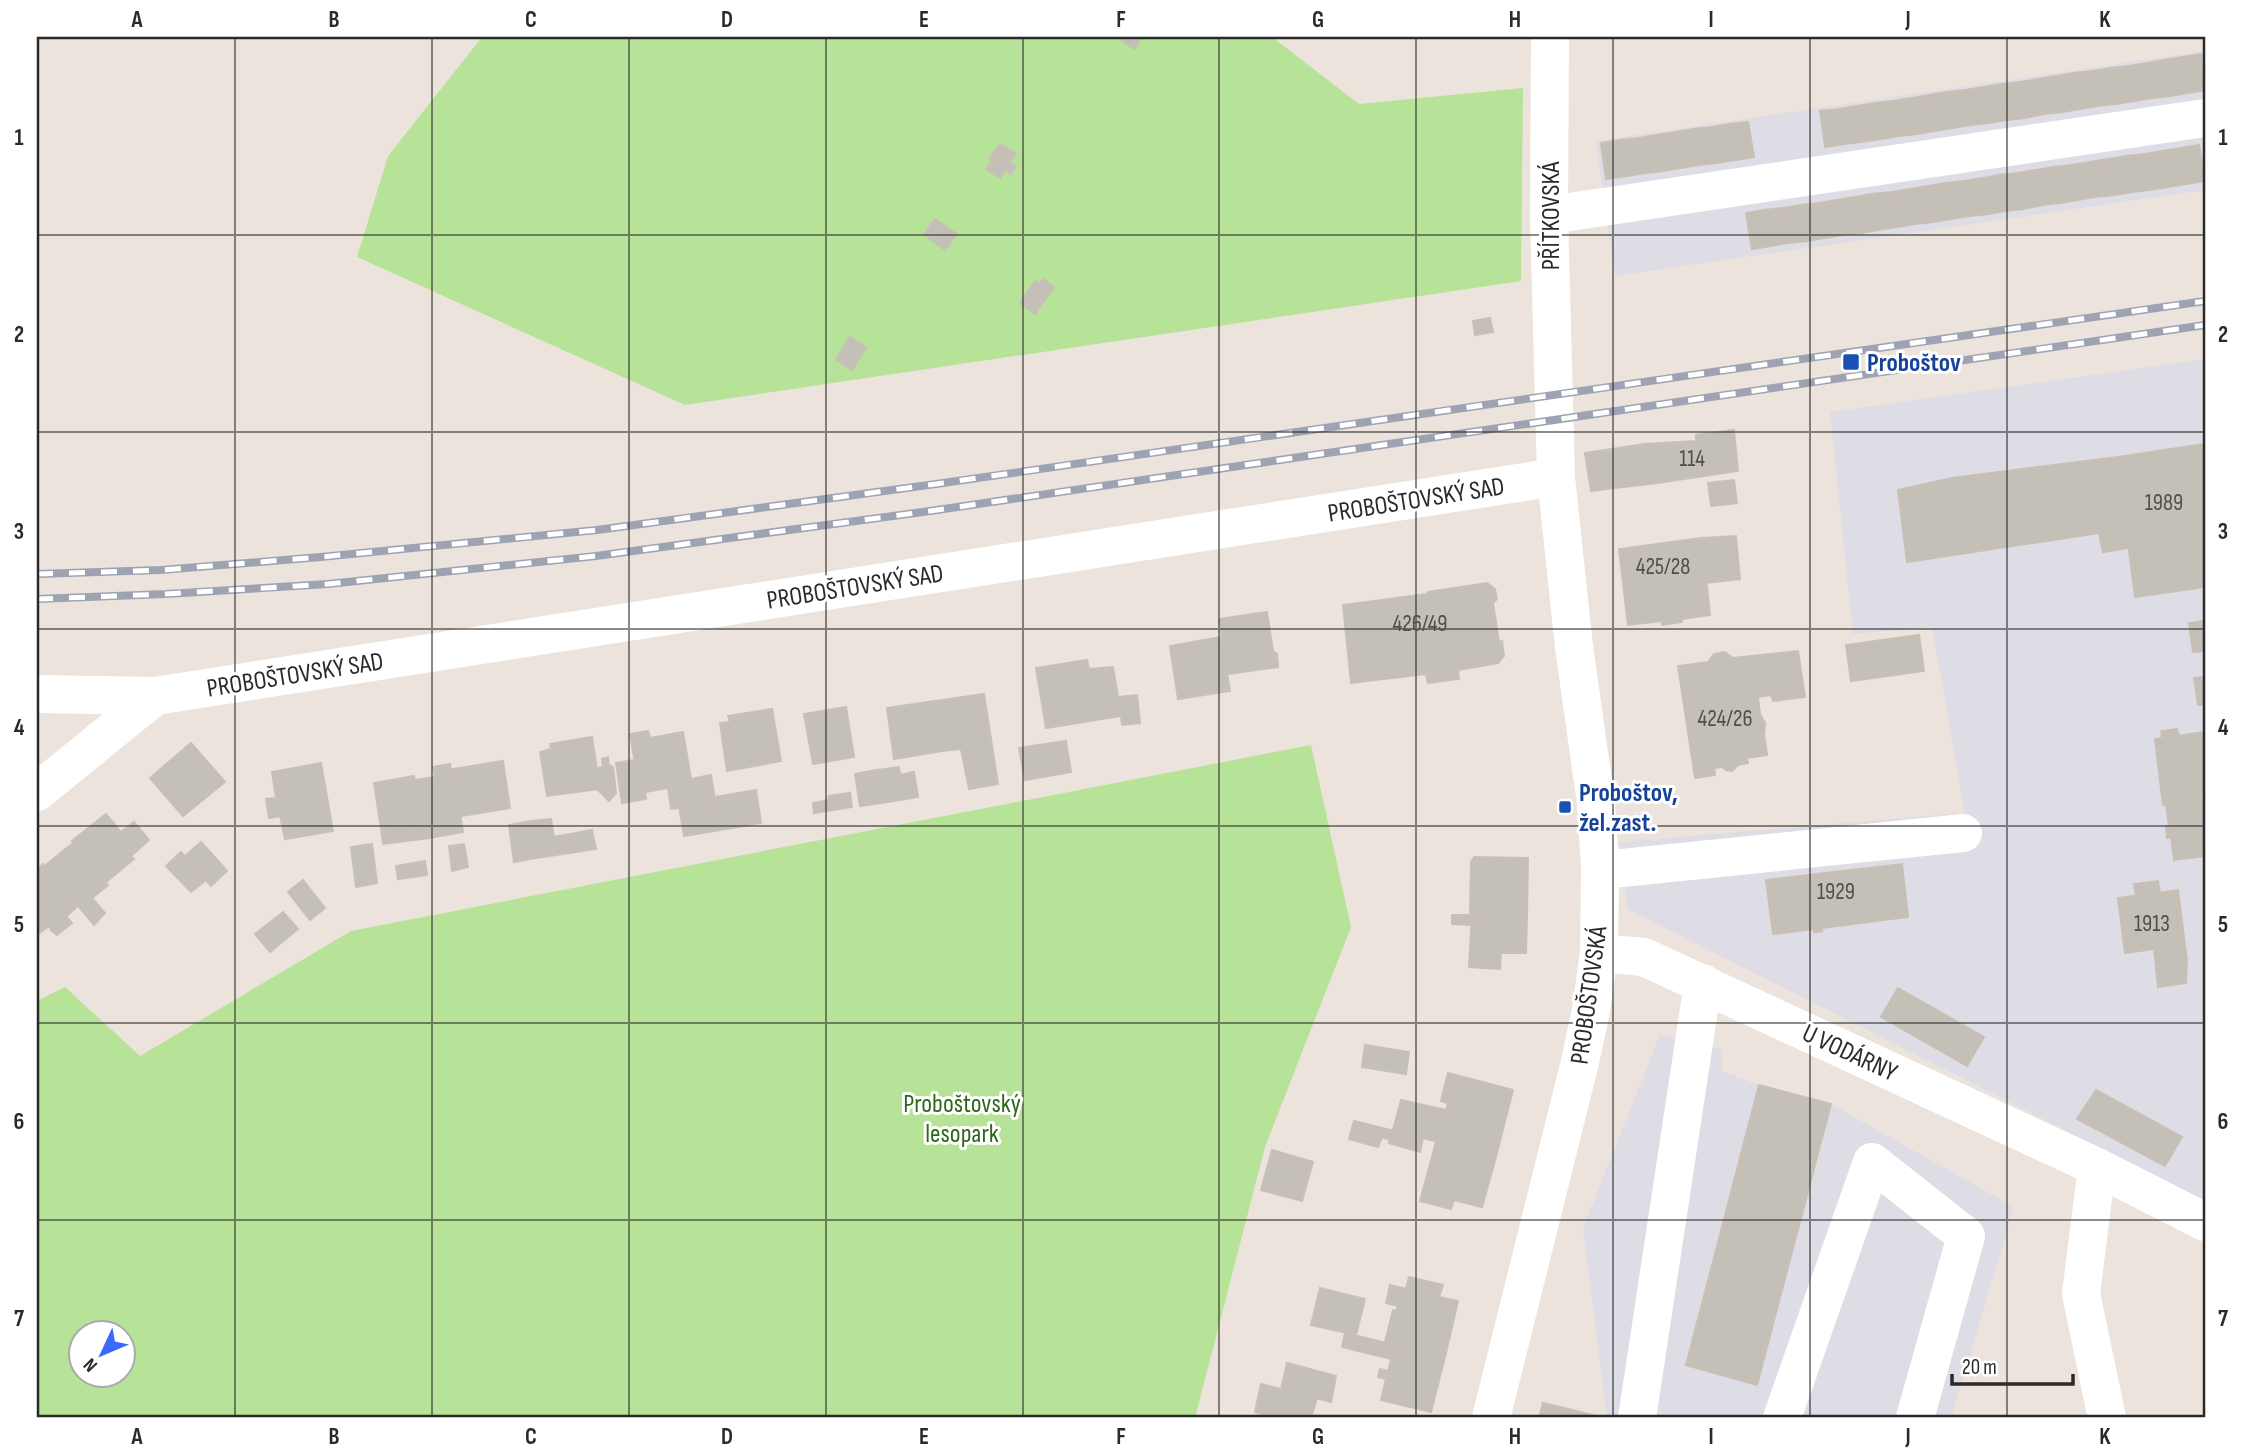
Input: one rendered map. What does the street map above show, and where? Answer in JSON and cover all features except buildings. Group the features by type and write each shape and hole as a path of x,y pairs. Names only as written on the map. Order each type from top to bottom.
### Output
{"street":[{"name":"PŘÍTKOVSKÁ","path":"1550,37 1549,215 1554,395"},
{"path":"1549,215 2205,118"},
{"name":"PROBOŠTOVSKÁ","path":"1491,1418 1580,1062 1599,953 1601,867 1596,803 1574,647 1556,477 1554,395"},
{"name":"PROBOŠTOVSKÝ SAD","path":"37,694 155,696 1556,477"},
{"path":"37,792 155,696"},
{"path":"1601,867 1622,868 1963,833"},
{"name":"U VODÁRNY","path":"1599,953 1644,957 1703,983 2097,1167 2205,1222"},
{"path":"1637,1418 1703,983"},
{"path":"1782,1418 1872,1162 1966,1236 1915,1418"},
{"path":"2097,1167 2081,1294 2108,1418"}],"shaded area":[{"path":"2205,51 2205,190 1615,276 1596,141"},
{"path":"2205,359 2205,1201 1628,909 1619,842 1965,813 1932,627 1853,634 1830,412"},
{"path":"1660,1035 1722,1049 1722,1071 1759,1085 1831,1104 2014,1207 1951,1418 1607,1418 1583,1228"}],"green space":[{"path":"482,37 1272,37 1359,104 1523,88 1521,281 685,405 357,257 388,156"},
{"name":"Proboštovský lesopark","path":"1311,745 1351,927 1265,1147 1195,1418 37,1418 37,1001 65,987 140,1056 351,931"}],"railway":[{"path":"37,574 161,570 597,530 936,484 2205,301"},
{"path":"37,599 328,584 596,556 930,511 2205,325"}],"place":[{"name":"Proboštov","path":"1851,362"},
{"name":"Proboštov, žel.zast.","path":"1565,807"}]}
